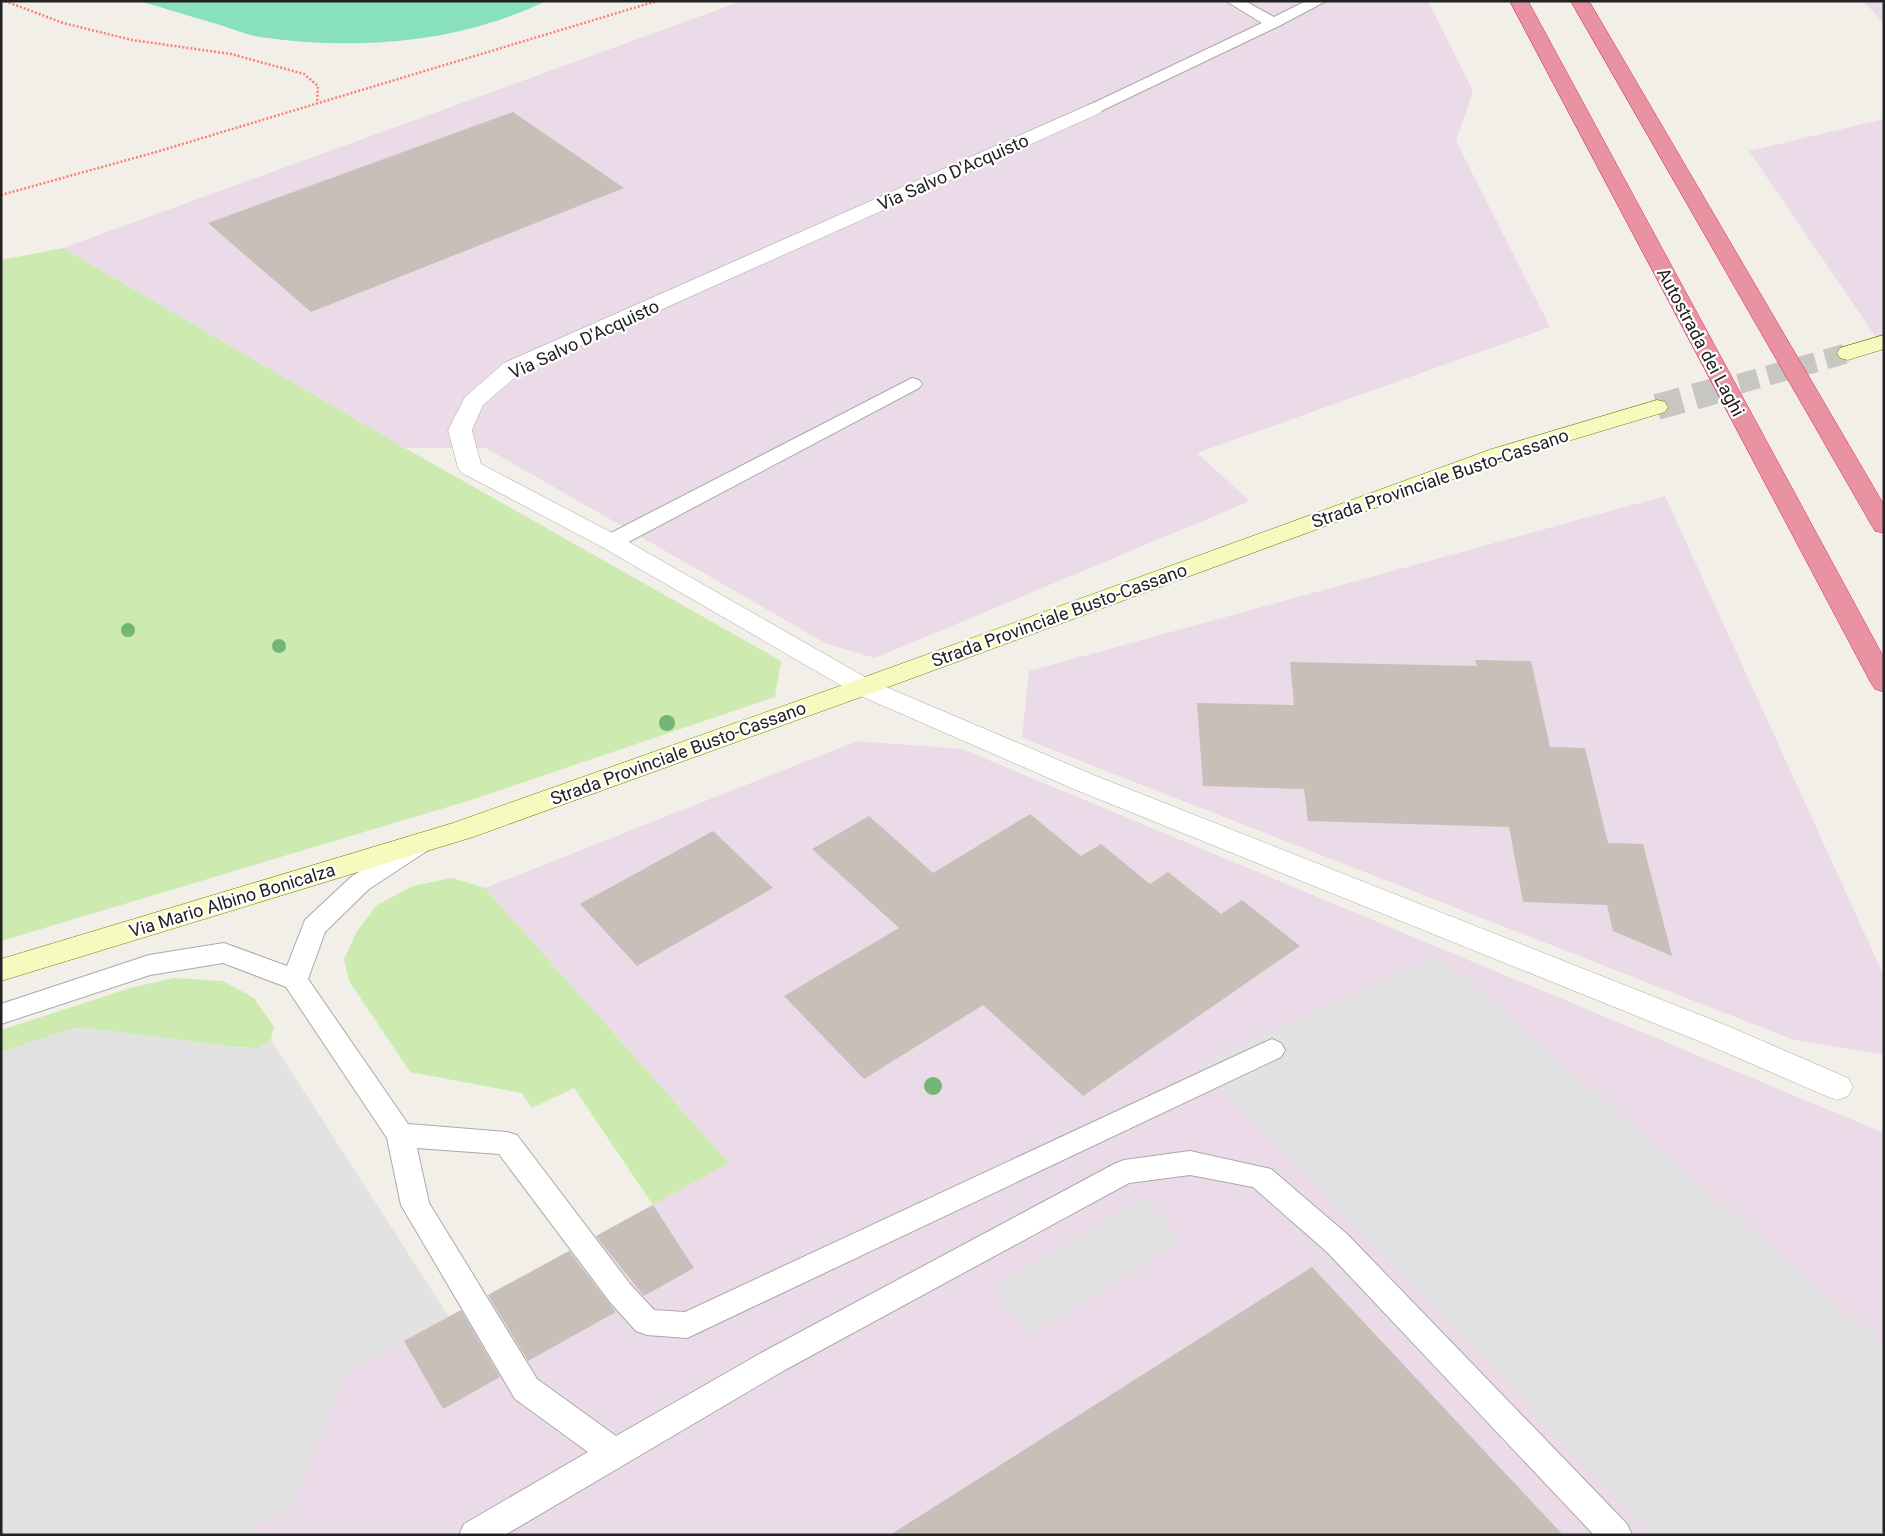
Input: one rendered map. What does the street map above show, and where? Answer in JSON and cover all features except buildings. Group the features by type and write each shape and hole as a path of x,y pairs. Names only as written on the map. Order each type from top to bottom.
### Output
{"highway":[{"name":"Autostrada dei Laghi","path":"1518,1 1884,683"},
{"path":"1580,1 1884,526"}],"main road":[{"path":"1848,353 1884,342"},
{"name":"Strada Provinciale Busto-Cassano","path":"463,830 863,687 1500,454 1656,407"},
{"name":"Via Mario Albino Bonicalza","path":"1,970 463,830"}],"street":[{"name":"Via Salvo D'Acquisto","path":"1093,109 512,368 473,402 460,430 470,468 611,542 863,687 1086,783 1717,1035 1838,1087"}],"lane":[{"path":"1233,1 1274,23"},
{"path":"1093,109 1319,1"},
{"path":"611,542 912,384"},
{"path":"296,980 314,927 360,883 422,843"},
{"path":"1,1014 149,965 224,953 296,980 400,1135 415,1205 526,1389 616,1454"},
{"path":"400,1135 507,1143 620,1293 647,1322 687,1325 1272,1050"},
{"path":"474,1535 772,1362 1124,1172 1190,1163 1260,1177 1324,1232 1616,1535"}],"path":[{"path":"5,1 63,23 132,40 230,54 304,74 318,86 317,104"},
{"path":"1,196 317,104 657,1"}],"shaded area":[{"path":"742,1 1428,1 1473,91 1456,141 1550,327 1197,453 1250,501 875,658 827,644 486,448 405,448 63,248"},
{"path":"1863,1 1884,1 1884,23"},
{"path":"1884,119 1884,349 1749,151"},
{"path":"1665,496 1884,976 1884,1055 1794,1040 1022,738 1029,671"},
{"path":"857,741 962,749 1884,1133 1884,1535 243,1535 291,1508 346,1373 729,1163 485,888"},
{"path":"1438,955 1884,1346 1884,1535 1653,1535 1198,1065"},
{"path":"74,1028 235,1047 257,1048 271,1040 449,1317 346,1373 291,1508 243,1535 1,1535 1,1052"},
{"path":"1144,1198 1181,1241 1032,1334 992,1288"}],"green space":[{"path":"140,1 546,1 513,15 442,35 369,43 333,43 255,36"},
{"path":"63,248 405,448 781,661 775,697 471,800 1,941 1,260"},
{"path":"452,878 485,888 729,1163 653,1205 574,1088 532,1108 522,1093 410,1072 349,981 344,959 357,931 377,905 413,886"},
{"path":"174,978 223,981 254,998 274,1027 271,1040 257,1048 235,1047 74,1028 1,1052 1,1030 130,988"}],"tunnel":[{"path":"1710,392 1848,353"},
{"path":"1657,407 1715,391"}]}
